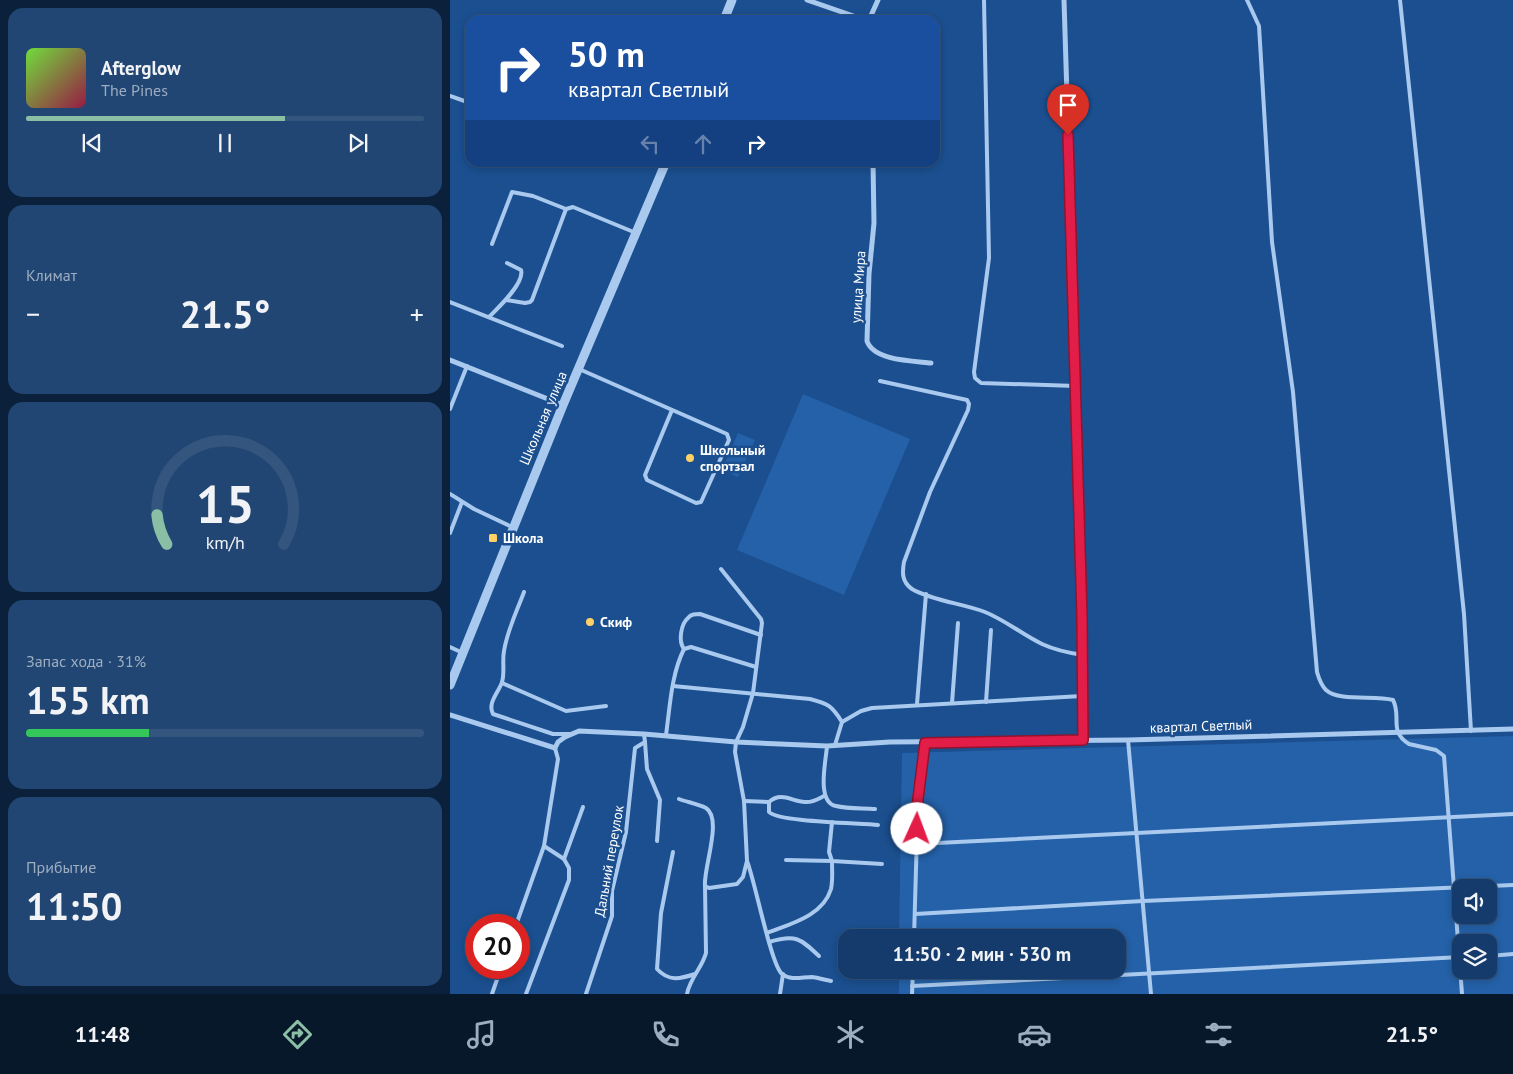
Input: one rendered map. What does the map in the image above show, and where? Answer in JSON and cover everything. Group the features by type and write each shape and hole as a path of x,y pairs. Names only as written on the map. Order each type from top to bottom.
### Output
{"street":[{"path":"726,15 732,0"},
{"path":"807,0 850,15"},
{"path":"872,15 878,0"},
{"path":"1064,0 1076,386 1083,740"},
{"name":"Школьная улица","path":"450,685 563,405 664,167"},
{"name":"улица Мира","path":"873,167 874,223 869,274 867,341 869,347 882,355 898,360 931,363"},
{"path":"450,360 563,405"},
{"path":"450,715 555,748 558,742 570,734"},
{"name":"квартал Светлый","path":"570,734 579,731 595,730 736,742 827,746 890,742 1128,740 1513,729"}],"lane":[{"path":"984,0 989,258 974,372 975,378 981,383 1076,386"},
{"path":"1247,0 1259,26 1272,242 1293,392 1317,672 1324,687 1334,695 1384,697 1393,700 1396,705 1397,732 1409,744 1436,750 1444,756 1452,879"},
{"path":"1400,0 1464,614 1471,731"},
{"path":"450,96 465,101"},
{"path":"492,244 512,192 533,196 566,209 573,208 636,233"},
{"path":"506,300 525,303 532,300 566,209"},
{"path":"489,317 506,300 521,280 523,273 521,270 507,263"},
{"path":"450,302 562,346"},
{"path":"450,409 467,366"},
{"path":"579,369 728,434 729,440 701,502 696,503 647,480 645,475 672,410"},
{"path":"880,380 967,400 969,404 968,410 930,492 904,562 902,574 905,582 912,589 987,613 1043,645 1060,651 1082,655"},
{"path":"450,494 462,502 513,527"},
{"path":"450,533 462,502"},
{"path":"721,569 761,619 762,623 753,693 734,752 744,801 747,861 768,942 778,969 782,974 790,977 813,977 831,981"},
{"path":"524,592 506,642 502,683 491,706 493,714 553,734 570,734"},
{"path":"917,704 926,594"},
{"path":"684,649 680,643 681,635 687,618 692,615 700,614 761,635"},
{"path":"952,704 958,623"},
{"path":"986,702 991,630"},
{"path":"450,647 463,653"},
{"path":"666,736 673,686 680,657 684,649 691,647 756,667"},
{"path":"502,683 566,711 606,706"},
{"path":"673,686 810,699 824,702 834,709 842,722"},
{"path":"835,745 842,722 861,711 872,708 1082,696"},
{"path":"644,734 647,769 660,800 657,841"},
{"path":"1128,740 1151,994"},
{"name":"Дальний переулок","path":"586,994 612,916 612,891 626,832 636,748 645,742"},
{"path":"914,929 918,799 925,743"},
{"path":"827,746 824,786 824,796 827,802 834,806 875,809"},
{"path":"520,914 544,846 558,759 555,748"},
{"path":"744,801 769,802 779,797 807,802 824,796"},
{"path":"679,799 707,809 713,826 712,845 706,864 706,953 704,960 690,982 687,994"},
{"path":"769,802 769,812 780,818 878,825"},
{"path":"564,858 583,807"},
{"path":"917,844 1513,814"},
{"path":"767,933 814,913 824,902 831,889 832,862 829,852 832,822"},
{"path":"526,994 569,880 569,868 564,858 544,846"},
{"path":"673,852 661,913 657,969 662,974 673,979 695,974"},
{"path":"786,860 882,864"},
{"path":"705,886 709,888 736,884 743,877 747,861"},
{"path":"1497,886 1513,885"},
{"path":"915,914 1143,901 1452,888"},
{"path":"768,942 780,938 795,937 803,941 820,956"},
{"path":"1497,955 1513,954"},
{"path":"912,986 1452,957"},
{"path":"780,994 782,974"},
{"path":"492,994 497,979"},
{"path":"912,979 912,994"},
{"path":"1461,979 1462,994"}],"shaded area":[{"path":"803,394 910,439 844,595 737,550"},
{"path":"738,433 755,440 738,477 722,470"},
{"path":"1513,736 1513,994 899,994 899,979 1126,979 1126,929 899,929 902,753"}],"place":[{"name":"Школьный спортзал","path":"690,458"},
{"name":"Школа","path":"493,538"},
{"name":"Скиф","path":"590,622"}],"route":[{"path":"917,829 918,799 925,743 1083,740 1082,617 1068,135"}]}
